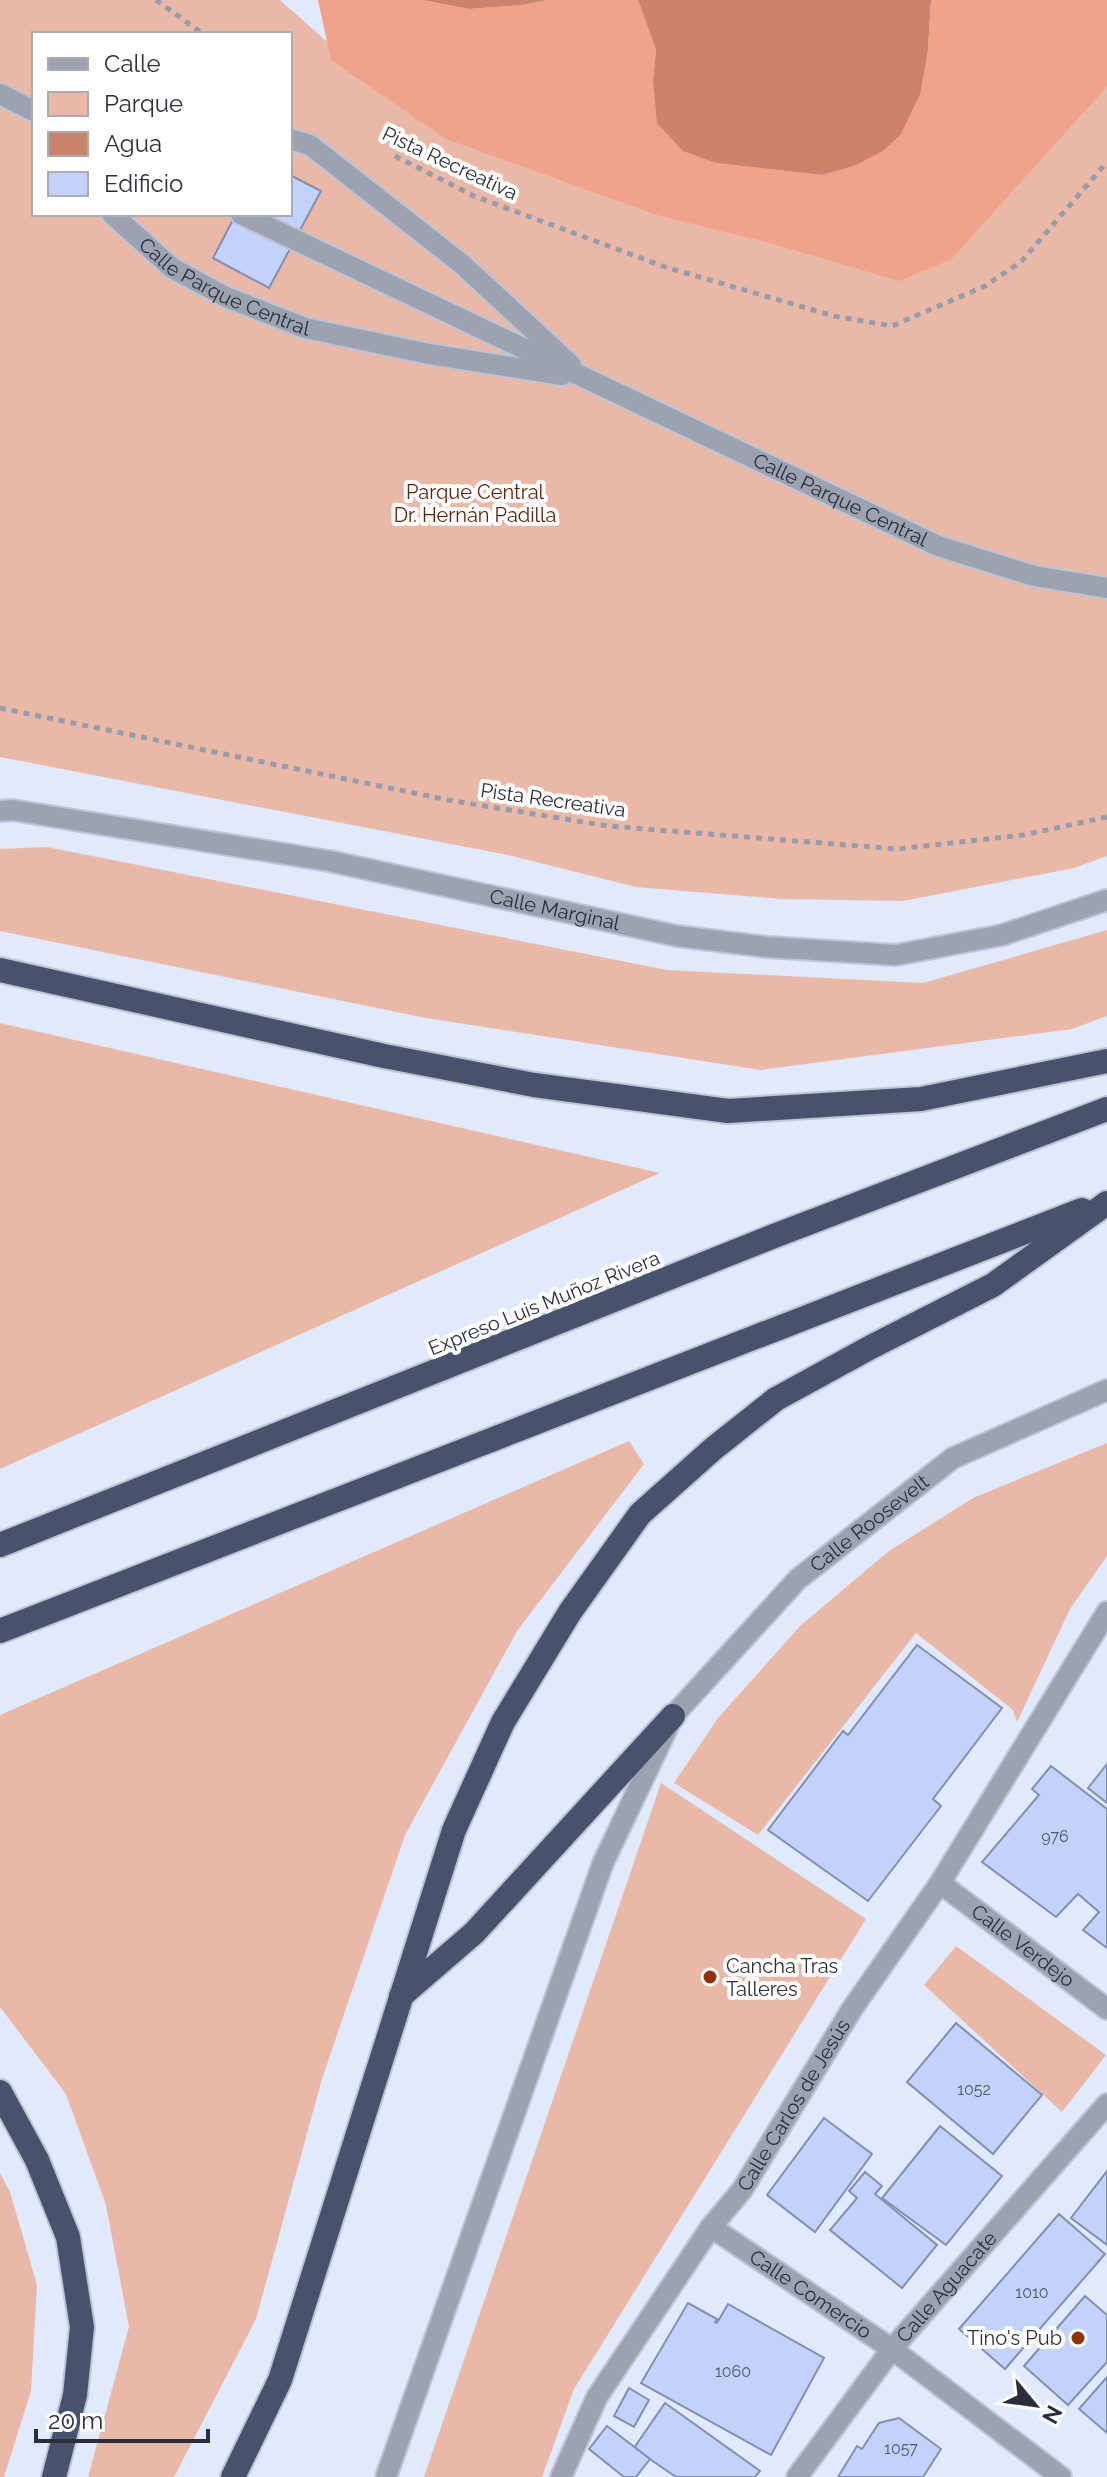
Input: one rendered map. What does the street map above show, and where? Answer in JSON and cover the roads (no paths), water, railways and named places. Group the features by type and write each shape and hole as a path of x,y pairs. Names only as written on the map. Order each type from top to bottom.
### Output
{"highway":[{"path":"0,970 444,1068 534,1085 728,1111 921,1099 1107,1061"},
{"name":"Expreso Luis Muñoz Rivera","path":"0,1545 774,1236 1107,1109"},
{"path":"0,1631 1107,1202"},
{"path":"233,2477 280,2380 454,1830 503,1722 570,1612 640,1514 713,1449 776,1399 993,1285 1107,1202"},
{"path":"399,1998 474,1933 673,1716"},
{"path":"0,2092 37,2160 68,2237 82,2327 75,2395 54,2477"}],"street":[{"path":"16,100 32,121"},
{"name":"Calle Parque Central","path":"292,140 310,145 463,265 586,379"},
{"name":"Calle Parque Central","path":"114,216 172,268 226,297 305,328 429,354 586,379"},
{"name":"Calle Parque Central","path":"245,216 938,546 1034,576 1107,588"},
{"name":"Calle Marginal","path":"0,811 12,810 329,861 677,936 767,947 896,955 1002,935 1107,900"},
{"name":"Calle Roosevelt","path":"386,2477 603,1863 673,1716 798,1579 953,1458 1107,1390"},
{"name":"Calle Carlos de Jesús","path":"561,2477 597,2397 711,2227 742,2190 852,2009 940,1883 1107,1612"},
{"name":"Calle Verdejo","path":"940,1883 1107,2009"},
{"name":"Calle Aguacate","path":"797,2477 892,2349 1107,2104"},
{"name":"Calle Comercio","path":"711,2227 892,2349 1061,2477"}],"water":[{"path":"422,0 547,0 469,9"},
{"path":"638,0 931,0 928,50 920,94 901,134 883,151 854,166 822,175 716,163 683,151 657,123 653,80 656,50"}],"place":[{"name":"Cancha Tras Talleres","path":"710,1977"},
{"name":"Tino's Pub","path":"1078,2338"}],"park label":[{"name":"Parque Central Dr. Hernán Padilla","path":"475,504"}]}
